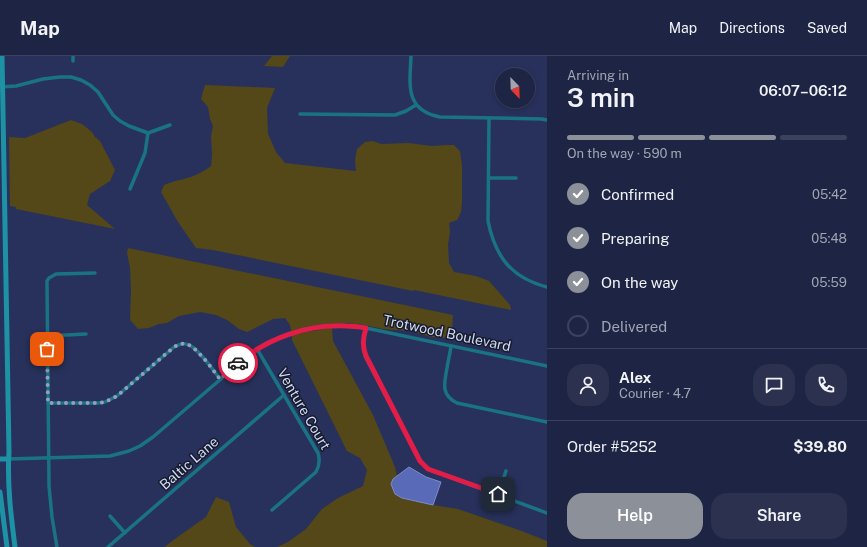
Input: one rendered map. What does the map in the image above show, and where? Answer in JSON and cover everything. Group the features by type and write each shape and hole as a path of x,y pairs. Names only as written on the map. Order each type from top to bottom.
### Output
{"main road":[{"path":"2,56 1,87 8,470 15,547"},
{"name":"Trotwood Boulevard","path":"0,459 8,459"},
{"path":"0,492 7,547"},
{"path":"3,520 12,519"}],"street":[{"path":"73,61 74,56"},
{"path":"411,56 410,92 416,105 424,112 440,117 547,120"},
{"path":"1,87 16,86 43,79 71,77 90,85 98,92 113,115 129,126 148,133 170,125"},
{"path":"300,114 395,115 406,112 416,105"},
{"path":"489,118 488,221 495,247 502,259 522,278 547,287"},
{"path":"130,189 145,153 148,133"},
{"path":"489,178 516,178"},
{"path":"57,547 49,486 46,286 49,278 56,274 95,273"},
{"name":"Trotwood Boulevard","path":"8,459 110,456 129,452 153,437 257,349 281,337 305,329 326,326 366,328 547,366"},
{"path":"366,328 363,340 363,349 420,461 428,469 547,513"},
{"path":"47,336 86,334"},
{"path":"48,403 98,403 110,400 117,396 179,344 190,345 196,349 220,379"},
{"path":"451,346 444,383 445,392 449,398 457,403 547,422"},
{"name":"Venture Court","path":"257,349 320,458 320,465 316,472 272,510"},
{"name":"Baltic Lane","path":"108,547 284,395"},
{"path":"498,494 506,471"},
{"path":"110,516 125,533"}],"shaded area":[{"path":"272,56 290,56 283,67 264,66"},
{"path":"205,85 275,88 267,108 268,134 276,152 285,163 356,171 355,160 357,149 365,142 373,141 381,144 408,143 432,146 454,145 460,151 462,166 462,202 461,212 457,220 449,223 449,263 454,272 476,276 489,281 510,305 511,310 213,250 196,248 178,222 161,192 164,185 196,175 211,166 211,136 213,126 208,107 201,99"},
{"path":"71,120 82,124 100,141 115,170 110,181 90,194 87,205 115,229 16,209 16,207 10,206 9,137 25,138"},
{"path":"128,248 453,315 452,332 447,338 431,337 410,331 383,329 347,323 325,324 291,331 290,325 285,318 273,319 247,332 239,329 227,320 216,315 200,312 179,316 167,323 149,328 138,329 130,320 131,289 130,268 127,253"},
{"path":"332,328 333,341 373,415 395,467 397,476 393,479 395,494 402,498 458,509 519,530 547,541 547,547 277,547 288,542 306,529 322,509 338,498 363,486 367,470 360,458 347,451 292,340 292,335"},
{"path":"216,497 229,502 236,527 250,544 255,547 165,547 206,517"}],"water":[{"path":"409,467 426,477 441,482 433,505 402,498 395,494 391,484 393,479"}],"way so far":[{"path":"47,349 48,403 98,403 110,400 117,396 179,344 190,345 196,349 220,379 238,363"}],"route":[{"path":"238,363 267,343 305,329 326,326 366,328 363,340 363,349 420,461 428,469 498,494"}]}
